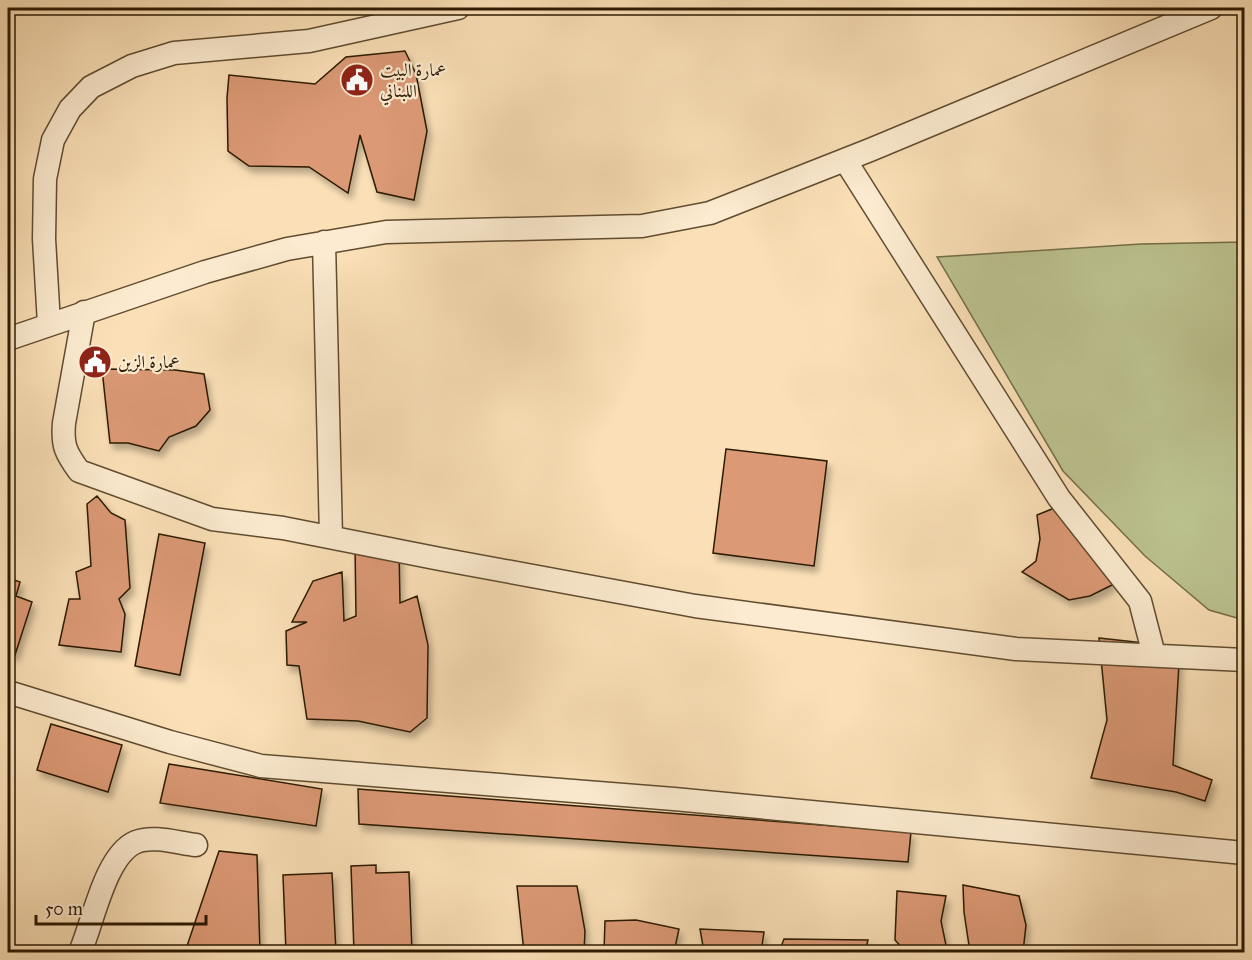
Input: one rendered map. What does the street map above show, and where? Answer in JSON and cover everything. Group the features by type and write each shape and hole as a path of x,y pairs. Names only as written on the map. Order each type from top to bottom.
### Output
{"street":[{"path":"49,324 44,239 45,179 53,140 70,109 91,87 132,66 174,53 309,41 458,8"},
{"path":"8,339 215,269 287,249 324,242 386,232 642,226 710,213 845,160 1211,8"},
{"path":"845,160 1059,498 1140,601 1154,656"},
{"path":"324,242 331,537"},
{"path":"84,312 62,442 69,457 79,471 212,519 283,528 695,606 1016,649 1245,660"},
{"path":"8,692 170,742 261,766 674,799 1245,853"},
{"path":"80,952 112,865 123,851 136,842 152,840 196,845"}],"green space":[{"path":"1244,242 1244,620 1209,610 1145,556 1063,471 937,257 1141,244"}],"building":[{"path":"405,51 416,74 427,131 414,200 377,192 360,135 348,193 309,167 249,166 228,151 229,75 315,84 346,57"},
{"path":"102,369 175,370 204,374 210,410 196,426 169,437 159,451 128,443 110,443"},
{"path":"726,449 827,461 814,566 713,553"},
{"path":"97,496 111,513 125,520 130,588 119,599 125,614 121,652 59,645 69,599 80,599 76,572 91,566 87,504"},
{"path":"1057,507 1108,565 1112,585 1090,596 1069,600 1022,572 1036,561 1040,539 1037,515"},
{"path":"159,534 205,543 180,675 135,666"},
{"path":"355,544 399,547 400,603 417,596 428,645 427,718 410,732 358,721 307,719 299,666 287,665 286,631 307,622 292,622 313,581 342,572 344,621 356,616"},
{"path":"8,578 20,582 16,596 32,602 15,655 8,653"},
{"path":"1099,638 1180,647 1173,765 1212,780 1205,801 1176,792 1091,778 1107,720"},
{"path":"51,724 122,745 108,792 37,770"},
{"path":"169,764 322,789 316,826 160,803"},
{"path":"358,789 911,832 908,862 359,824"},
{"path":"219,851 257,855 260,952 185,952"},
{"path":"376,865 376,873 409,872 412,952 354,952 351,866"},
{"path":"332,873 336,952 286,952 283,875"},
{"path":"963,885 1019,896 1026,925 1023,952 970,952 964,912"},
{"path":"517,886 577,886 585,931 584,952 524,952"},
{"path":"897,891 946,896 941,921 947,950 906,952 895,940"},
{"path":"636,920 679,929 674,952 604,952 605,921"},
{"path":"700,929 764,932 761,952 704,952"},
{"path":"784,939 868,940 865,952 779,952"}],"place":[{"name":"عمارة البيت اللبناني","path":"357,80"},
{"name":"عمارة الزين","path":"95,362"}]}
